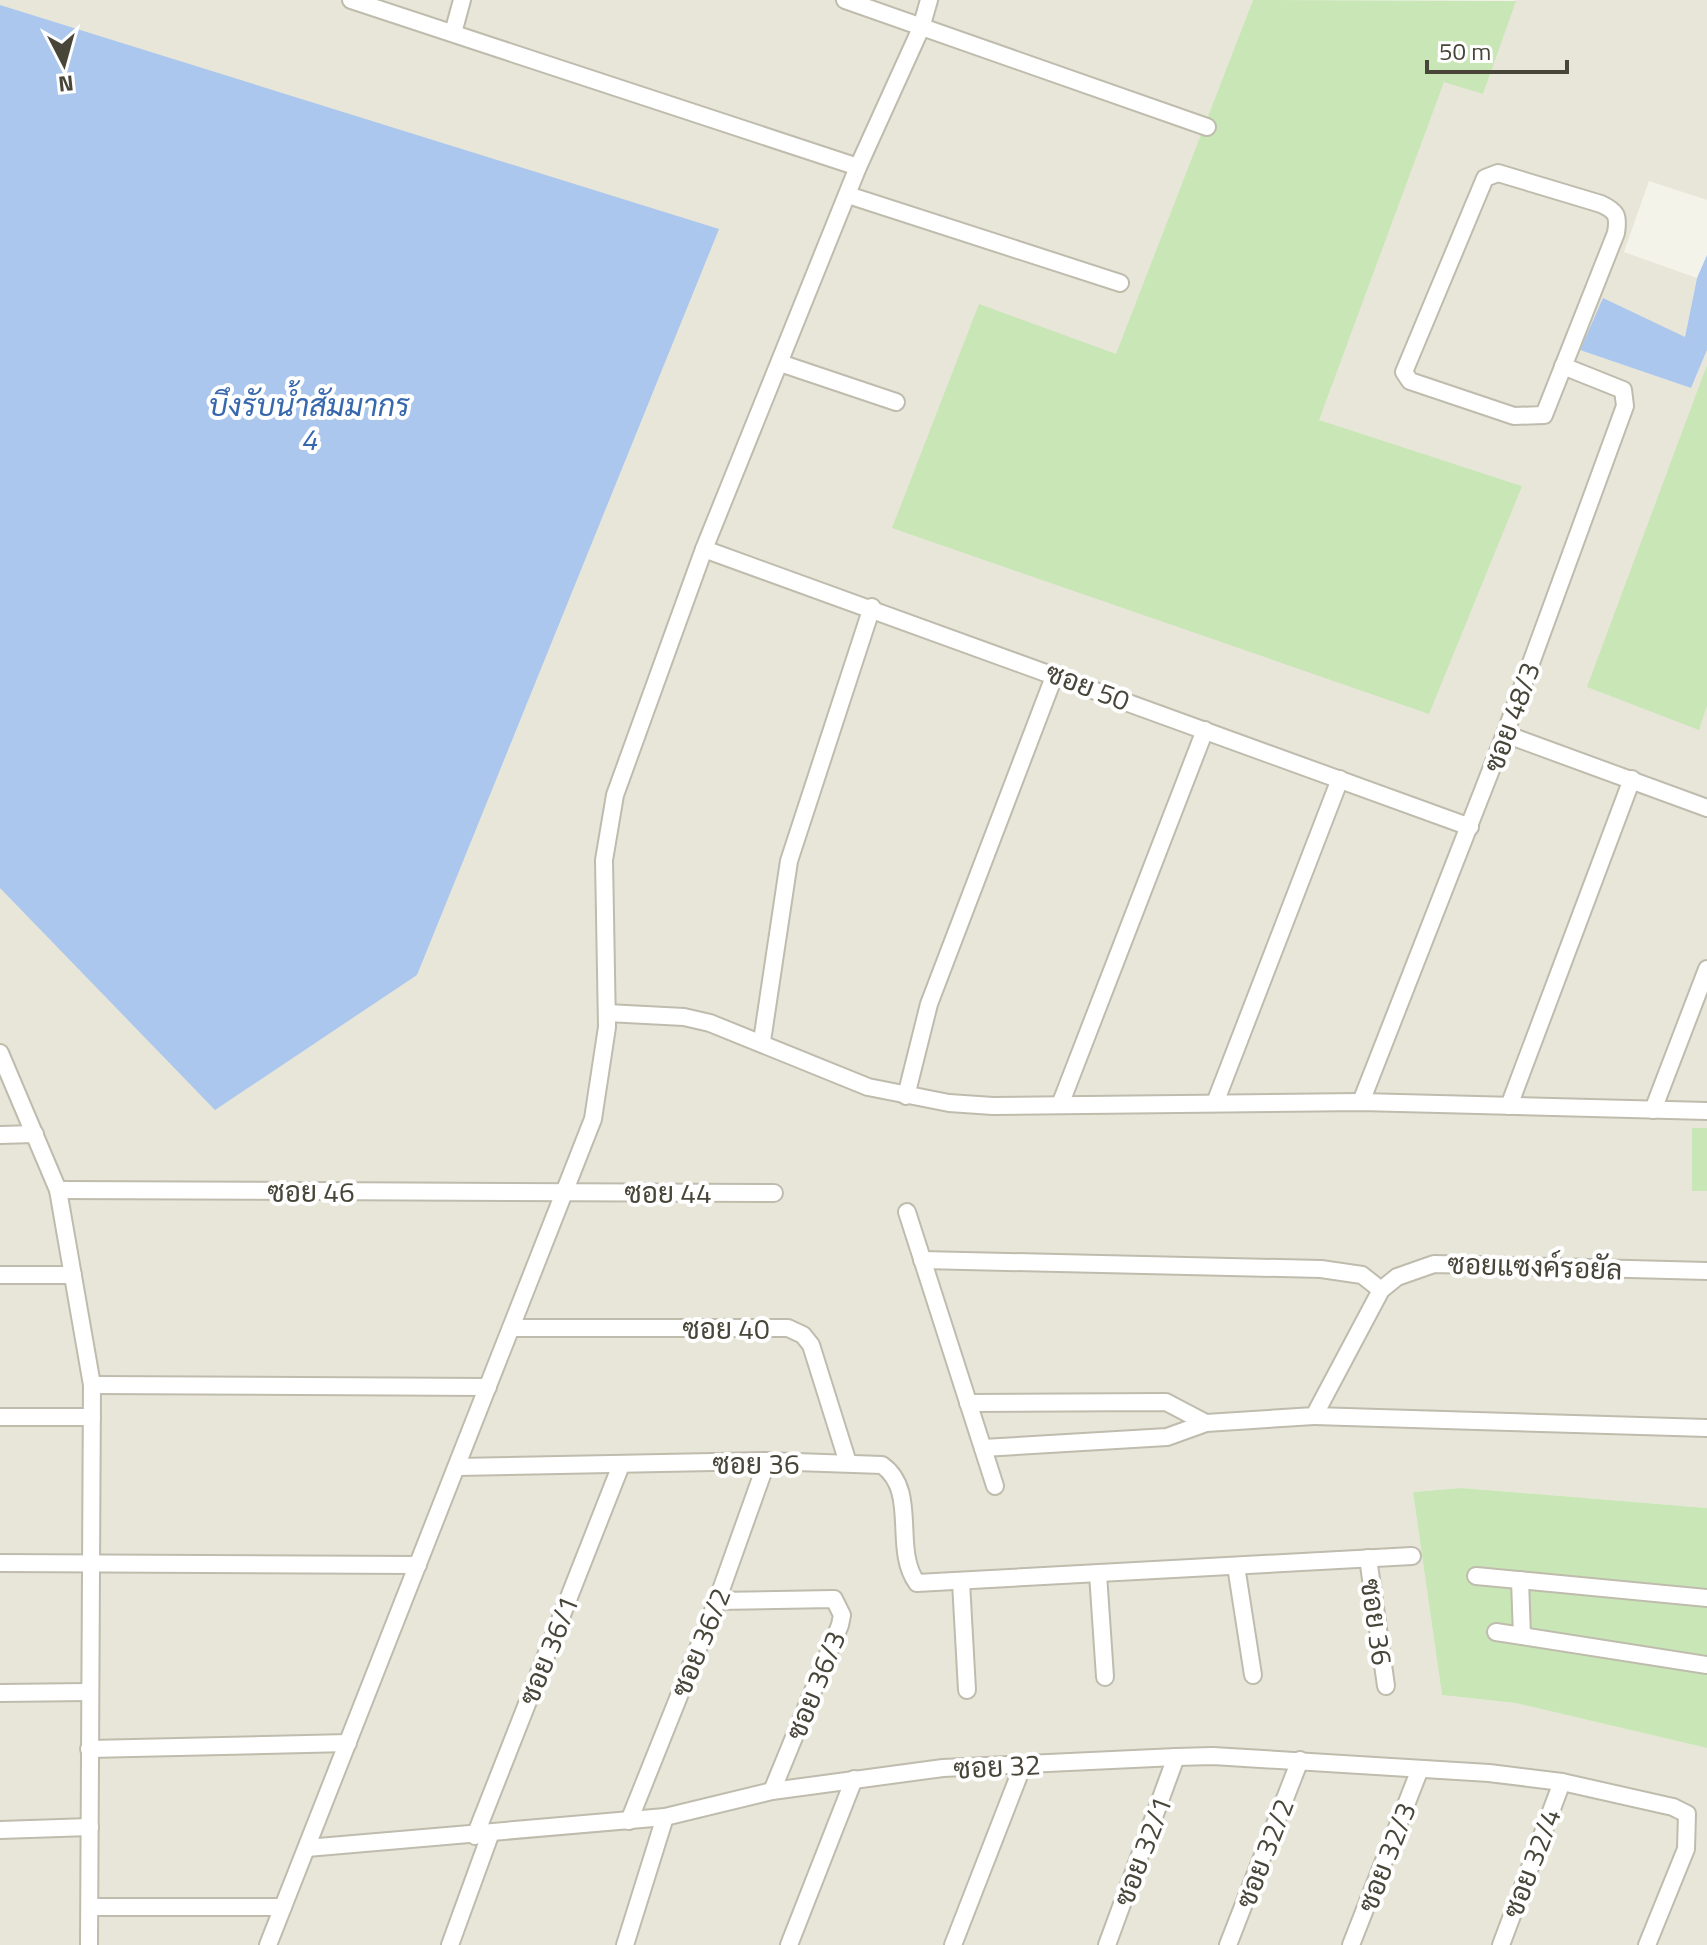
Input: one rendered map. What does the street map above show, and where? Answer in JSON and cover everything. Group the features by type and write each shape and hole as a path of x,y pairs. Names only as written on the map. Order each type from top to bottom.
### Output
{"street":[{"path":"351,0 858,167"},
{"path":"453,33 462,0"},
{"path":"845,0 1207,127"},
{"path":"268,1945 593,1119 607,1013 604,860 608,823 704,549 858,167 921,28 929,0"},
{"path":"1498,173 1601,204 1615,211 1618,217 1616,233 1563,366 1544,415 1524,418 1406,377 1405,365 1480,189 1490,174 1498,173"},
{"path":"848,195 1120,283"},
{"path":"780,363 896,402"},
{"name":"ซอย 48/3","path":"1361,1102 1470,827 1625,406 1623,390 1563,366"},
{"name":"ซอย 50","path":"704,549 872,607 1470,827"},
{"path":"762,1041 789,861 872,607"},
{"path":"906,1096 929,1004 1055,674"},
{"path":"1060,1105 1205,730"},
{"path":"1505,734 1707,808"},
{"path":"1215,1103 1340,779"},
{"path":"1509,1106 1632,779"},
{"path":"1653,1110 1707,969"},
{"path":"607,1013 684,1017 762,1041 868,1087 906,1096 993,1106 1361,1102 1707,1111"},
{"path":"0,1053 58,1190 92,1385 89,1945"},
{"path":"0,1135 35,1134"},
{"name":"ซอย 46","path":"58,1190 563,1192"},
{"name":"ซอย 44","path":"563,1192 774,1193"},
{"path":"907,1212 995,1486"},
{"path":"922,1260 1321,1269 1362,1275 1381,1290 1314,1416"},
{"name":"ซอยแซงค์รอยัล","path":"1381,1290 1397,1277 1434,1264 1707,1271"},
{"path":"0,1275 73,1275"},
{"name":"ซอย 40","path":"511,1328 788,1328 803,1335 811,1345 848,1463"},
{"path":"92,1385 488,1387"},
{"path":"968,1403 1166,1402 1206,1423"},
{"path":"983,1448 1167,1437 1206,1423 1314,1416 1707,1428"},
{"path":"0,1417 92,1417"},
{"name":"ซอย 36","path":"457,1467 767,1461 882,1465 893,1473 900,1485 907,1564 917,1583 1412,1556"},
{"name":"ซอย 36/2","path":"629,1821 717,1601 767,1461"},
{"name":"ซอย 36/1","path":"450,1945 482,1835 621,1465"},
{"name":"ซอย 36","path":"1368,1558 1386,1686"},
{"path":"0,1563 418,1565"},
{"path":"1236,1566 1253,1675"},
{"path":"1098,1574 1105,1677"},
{"path":"1476,1576 1707,1598"},
{"path":"1520,1580 1522,1636"},
{"path":"961,1582 967,1690"},
{"name":"ซอย 36/3","path":"717,1601 834,1599 840,1606 840,1623 772,1791"},
{"path":"1496,1632 1707,1665"},
{"path":"0,1693 89,1692"},
{"path":"89,1749 348,1743"},
{"name":"ซอย 32","path":"307,1848 665,1817 772,1791 943,1768 1176,1757 1300,1760 1562,1782 1673,1807 1687,1814 1686,1849 1647,1945"},
{"name":"ซอย 32/1","path":"1107,1945 1176,1757"},
{"name":"ซอย 32/2","path":"1228,1945 1300,1760"},
{"path":"953,1945 1023,1765"},
{"name":"ซอย 32/3","path":"1351,1945 1420,1769"},
{"path":"789,1945 854,1779"},
{"name":"ซอย 32/4","path":"1501,1945 1562,1782"},
{"path":"625,1945 665,1817"},
{"path":"0,1830 90,1827"},
{"path":"90,1907 283,1907"}],"shaded area":[{"path":"0,0 1253,0 1116,355 892,528 1522,486 1318,420 1444,81 1483,94 1515,0 1707,0 1707,200 1649,181 1624,252 1697,278 1685,337 1581,350 1691,388 1707,350 1707,365 1692,411 1588,687 1699,729 1707,706 1707,1508 1461,1488 1413,1492 1442,1695 1515,1703 1707,1748 1707,1945 0,1945"}],"green space":[{"path":"1253,0 1516,1 1483,94 1444,82 1319,420 1522,486 1429,714 892,528 979,304 1116,354"},
{"path":"1707,365 1707,706 1699,730 1587,687"},
{"path":"1692,1128 1707,1128 1707,1191 1692,1191"},
{"path":"1461,1488 1707,1508 1707,1748 1515,1703 1442,1695 1413,1492"}],"water":[{"name":"บึงรับน้ำสัมมากร 4","path":"0,5 719,229 417,975 215,1110 0,888"},
{"path":"1707,255 1707,350 1691,388 1580,350 1603,298 1685,337 1697,278"}]}
